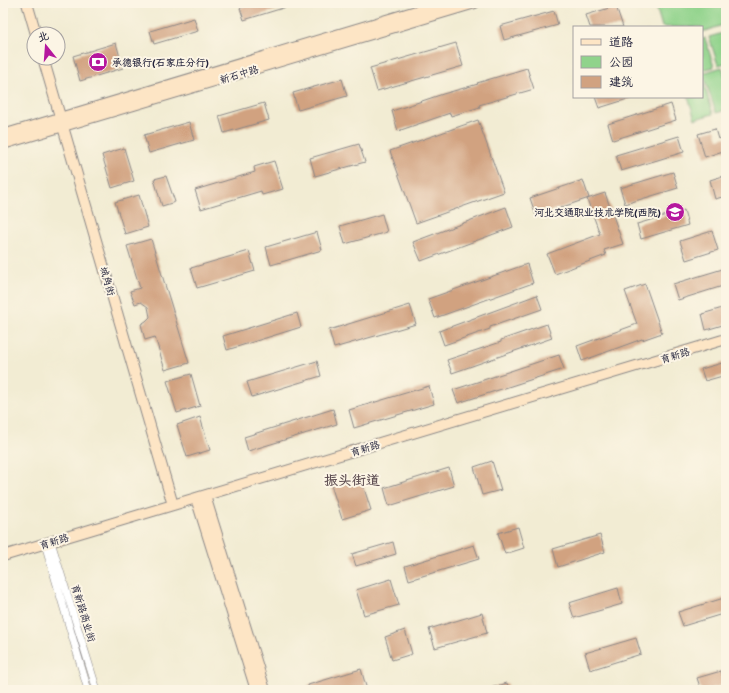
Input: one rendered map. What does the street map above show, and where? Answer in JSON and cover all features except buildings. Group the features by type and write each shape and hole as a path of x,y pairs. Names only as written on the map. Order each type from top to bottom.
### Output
{"street":[{"path":"27,3 34,26"},
{"name":"新石中路","path":"3,144 62,122 443,3"},
{"name":"新石中路","path":"3,135 62,122 475,3"},
{"name":"城角街","path":"45,66 174,505"},
{"name":"育新路","path":"3,556 726,339"},
{"path":"200,497 256,690"},
{"path":"200,497 265,690"},
{"name":"育新路商业街","path":"48,543 88,690"},
{"name":"育新路商业街","path":"48,543 97,690"}],"green space":[{"path":"655,3 726,3 726,24 703,32 703,26 662,26"},
{"path":"723,33 726,42 726,63 718,65 709,37"},
{"path":"705,38 714,67 703,70 703,39"},
{"path":"722,67 726,81 726,110 716,113 703,73"},
{"path":"703,80 713,114 695,119 688,98 703,98"}],"place":[{"name":"承德银行(石家庄分行)","path":"98,62"},
{"name":"河北交通职业技术学院(西院)","path":"675,212"}],"district":[{"name":"振头街道","path":"352,480"}]}
